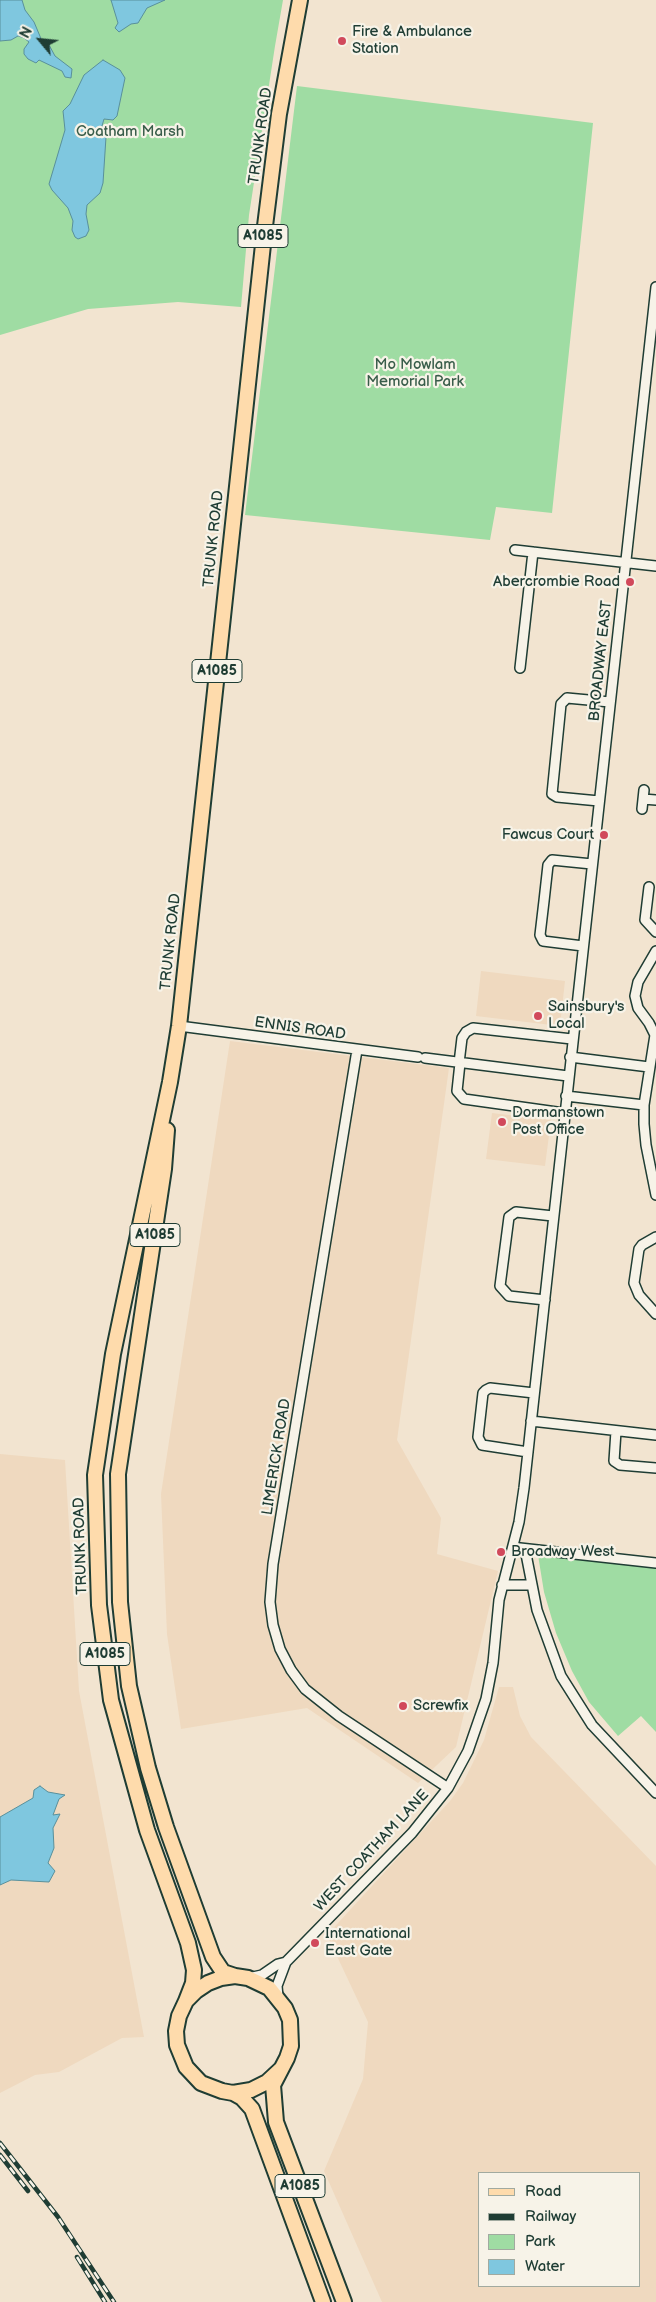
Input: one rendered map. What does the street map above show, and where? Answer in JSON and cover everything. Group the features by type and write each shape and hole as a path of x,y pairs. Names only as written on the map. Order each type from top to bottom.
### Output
{"main road":[{"name":"TRUNK ROAD","path":"186,2001 193,1983 194,1970 188,1942 147,1830 111,1700 99,1605 95,1476 112,1354 170,1082 179,1026 264,226 279,114 300,0"},
{"name":"TRUNK ROAD","path":"170,1082 164,1170 118,1474 120,1602 129,1686 148,1768 166,1827 213,1957 223,1972 241,1977"},
{"name":"A1085","path":"323,2302 252,2109 242,2098 233,2093 216,2090 201,2083 180,2058 176,2032 179,2016 186,2001 196,1990 221,1978 241,1977 259,1982 278,1996 285,2008 292,2033 291,2046 273,2085 276,2122 344,2302"},
{"name":"A1085","path":"233,2093 251,2090 268,2082 281,2069"}],"street":[{"name":"BROADWAY EAST","path":"572,1039 656,287"},
{"path":"515,550 656,566"},
{"path":"520,668 533,552"},
{"path":"599,801 557,796 551,791 562,701 567,698 610,702"},
{"path":"642,809 643,794 656,800"},
{"path":"582,946 543,941 540,936 543,910 549,862 554,860 592,864"},
{"path":"649,887 646,920 656,932"},
{"path":"656,951 638,982 635,996 638,1008 655,1035 649,1067 651,1087 644,1105 646,1145 656,1195"},
{"name":"ENNIS ROAD","path":"179,1026 568,1076"},
{"path":"564,1113 464,1099 457,1091 462,1038 466,1032 473,1028 572,1039 528,1452 519,1522 512,1547 656,1563"},
{"name":"LIMERICK ROAD","path":"357,1050 273,1564 270,1602 273,1625 280,1649 291,1670 305,1689 339,1716 448,1788"},
{"path":"570,1057 649,1067"},
{"path":"566,1096 644,1105"},
{"path":"544,1300 509,1296 500,1286 501,1276 509,1217 516,1212 554,1216"},
{"path":"656,1237 642,1245 639,1250 634,1283 636,1289 656,1314"},
{"path":"528,1452 482,1445 478,1437 483,1393 486,1390 490,1388 534,1393"},
{"path":"531,1421 656,1435"},
{"path":"616,1431 614,1461 620,1465 656,1468"},
{"name":"WEST COATHAM LANE","path":"278,1996 277,1986 286,1962 412,1833 448,1788 466,1757 486,1699 502,1585 512,1547"},
{"path":"525,1548 530,1585 554,1660 573,1697 601,1736 656,1793"},
{"path":"502,1585 530,1585"},
{"name":"WEST COATHAM LANE","path":"241,1977 262,1975 278,1964 286,1962"}],"shaded area":[{"path":"481,971 565,981 560,1026 476,1016"},
{"path":"230,1041 449,1068 397,1440 441,1518 437,1554 498,1571 456,1747 418,1783 307,1708 181,1729 167,1634 161,1494"},
{"path":"492,1113 551,1120 545,1166 486,1159"},
{"path":"0,1454 65,1460 79,1691 144,2037 122,2038 59,2072 35,2075 0,2093"},
{"path":"499,1687 513,1687 520,1716 531,1737 656,1866 656,2302 382,2302 324,2171 363,2079 368,2022 327,1935 450,1801 463,1783 484,1740"}],"green space":[{"name":"Coatham Marsh","path":"0,0 283,0 249,215 241,307 178,302 88,309 0,335"},
{"name":"Mo Mowlam Memorial Park","path":"297,86 593,123 552,513 496,507 490,540 245,515"},
{"path":"538,1555 656,1568 656,1732 641,1716 618,1736 589,1702 572,1671 556,1633 544,1592"}],"water":[{"path":"0,0 22,0 25,10 34,22 42,41 48,43 55,56 72,69 71,78 65,77 62,71 39,60 36,63 28,59 24,54 24,49 29,42 24,38 18,36 11,40 0,41"},
{"path":"111,0 165,0 147,8 138,23 131,24 119,32 115,28 118,23"},
{"path":"103,60 120,70 125,78 117,116 113,120 104,119 102,126 106,137 103,183 100,193 87,205 86,214 89,230 86,236 78,239 72,230 73,221 68,208 49,184 65,130 63,111 70,104 84,75"},
{"path":"40,1786 48,1792 65,1795 59,1799 53,1815 60,1814 53,1828 54,1848 48,1863 55,1871 49,1882 11,1880 0,1885 0,1817 33,1798 34,1790"}],"railway":[{"path":"0,2143 58,2217 114,2302"},
{"path":"0,2155 28,2191"},
{"path":"77,2257 105,2302"}],"place":[{"name":"Fire & Ambulance Station","path":"342,41"},
{"name":"Abercrombie Road","path":"630,582"},
{"name":"Fawcus Court","path":"604,835"},
{"name":"Sainsbury's Local","path":"538,1016"},
{"name":"Dormanstown Post Office","path":"502,1122"},
{"name":"Broadway West","path":"501,1552"},
{"name":"Screwfix","path":"403,1706"},
{"name":"International East Gate","path":"315,1943"}]}
